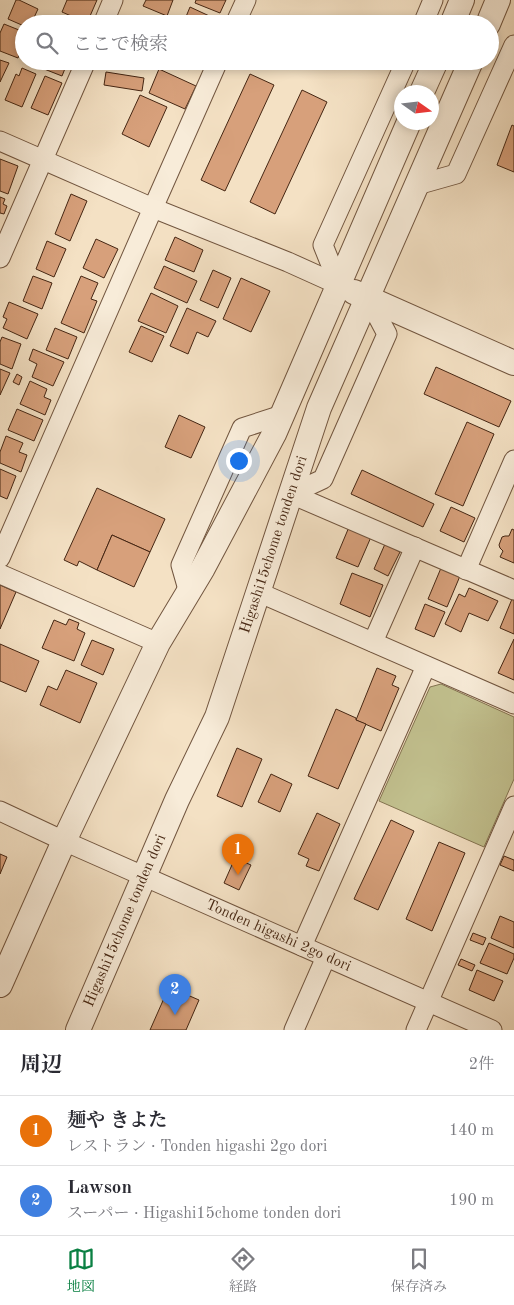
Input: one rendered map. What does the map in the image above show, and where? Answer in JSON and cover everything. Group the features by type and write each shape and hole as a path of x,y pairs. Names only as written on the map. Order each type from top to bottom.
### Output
{"street":[{"path":"107,15 113,0"},
{"path":"239,15 246,0"},
{"path":"427,15 433,0"},
{"path":"456,15 462,0"},
{"path":"492,15 498,0"},
{"path":"417,185 456,174 514,45"},
{"path":"0,258 82,70"},
{"path":"0,558 214,70"},
{"path":"339,285 323,245 402,70"},
{"path":"425,85 432,70"},
{"name":"Higashi15chome tonden dori","path":"78,1030 177,800 217,717 319,408 467,70"},
{"path":"0,985 64,841 158,643 190,593 274,434 406,130"},
{"path":"0,140 153,208 288,262 514,363"},
{"path":"291,494 323,479 387,334 368,298"},
{"path":"190,593 181,565 242,428 282,414"},
{"path":"466,570 514,460"},
{"path":"291,494 514,590"},
{"path":"373,642 415,547"},
{"path":"0,574 158,643"},
{"path":"258,592 514,704"},
{"path":"302,946 426,666"},
{"path":"416,1030 514,806"},
{"name":"Tonden higashi 2go dori","path":"0,811 492,1030"},
{"path":"294,1030 326,957"}],"shaded area":[{"path":"441,684 514,717 514,779 484,847 379,801 430,687"}],"building":[{"path":"16,0 38,9 35,15 15,15 15,22 8,19"},
{"path":"67,0 97,0 90,15 69,15 62,12"},
{"path":"146,0 173,0 167,15 143,6"},
{"path":"196,0 226,0 220,13 195,3"},
{"path":"190,7 207,15 187,15"},
{"path":"4,24 15,28 15,57 0,51 0,33"},
{"path":"0,60 9,63 0,82"},
{"path":"21,70 36,74 22,107 5,100 16,74 19,76"},
{"path":"47,70 64,70 62,76"},
{"path":"159,70 196,86 185,109 149,93"},
{"path":"106,72 144,78 142,91 104,85"},
{"path":"250,74 274,85 225,191 201,180"},
{"path":"45,76 62,83 48,115 31,108"},
{"path":"302,90 327,102 275,214 250,202"},
{"path":"140,95 167,107 149,147 122,134"},
{"path":"512,125 514,126 514,172 497,165"},
{"path":"0,159 18,166 8,194 0,191"},
{"path":"71,194 87,201 70,241 55,234"},
{"path":"0,197 5,199 3,204 7,206 4,214 0,213"},
{"path":"175,237 203,250 194,272 165,260"},
{"path":"96,239 118,249 104,278 83,268"},
{"path":"47,241 66,249 54,277 36,269"},
{"path":"164,266 197,281 187,303 154,288"},
{"path":"213,270 231,278 218,308 200,300"},
{"path":"33,276 52,283 42,309 23,301"},
{"path":"81,276 98,283 91,299 97,301 84,333 61,323"},
{"path":"241,278 270,291 251,332 223,319"},
{"path":"151,293 178,306 166,333 138,321"},
{"path":"9,302 38,314 27,339 3,328 7,319 3,317"},
{"path":"187,308 216,321 208,337 197,332 188,354 170,346"},
{"path":"141,326 164,336 152,362 129,352"},
{"path":"55,328 77,337 68,359 46,350"},
{"path":"2,337 21,344 12,369 0,364 0,342"},
{"path":"33,349 64,362 53,386 32,377 37,364 29,360"},
{"path":"436,367 511,401 499,427 424,394"},
{"path":"0,369 10,373 0,395"},
{"path":"17,374 22,377 19,385 13,382"},
{"path":"30,381 47,389 44,397 51,400 45,415 20,404"},
{"path":"17,409 43,420 34,441 8,430"},
{"path":"179,415 205,427 191,458 165,447"},
{"path":"467,422 494,434 463,506 435,494"},
{"path":"6,436 23,443 19,452 27,455 21,472 0,463 0,452"},
{"path":"0,469 16,476 7,499 0,496"},
{"path":"362,470 434,504 423,527 351,494"},
{"path":"97,488 165,519 150,552 112,535 97,570 79,561 77,566 64,560"},
{"path":"451,507 475,518 464,542 440,531"},
{"path":"349,527 371,537 358,567 336,558"},
{"path":"512,529 514,530 514,563 500,557 503,551 499,545 502,537 509,536"},
{"path":"112,535 150,552 134,587 97,570"},
{"path":"385,544 400,552 388,576 374,569"},
{"path":"441,568 460,576 447,607 428,599"},
{"path":"352,573 383,585 370,617 340,604"},
{"path":"0,585 16,592 0,629"},
{"path":"469,588 498,601 488,621 469,613 461,632 445,624 459,594 465,597"},
{"path":"512,599 514,600 514,634 500,628"},
{"path":"425,604 445,612 434,637 415,629"},
{"path":"69,619 79,623 77,629 85,633 74,661 42,648 54,620 66,625"},
{"path":"514,639 514,680 498,673"},
{"path":"92,640 114,649 103,675 81,665"},
{"path":"0,644 39,661 26,692 0,681"},
{"path":"377,668 396,676 392,685 399,688 381,731 356,720"},
{"path":"66,670 97,683 80,723 40,705 48,686 57,690"},
{"path":"336,709 366,724 338,789 308,776"},
{"path":"237,748 262,759 242,807 217,796"},
{"path":"271,774 292,784 280,812 258,802"},
{"path":"317,813 340,824 319,871 306,866 309,859 298,854"},
{"path":"391,820 414,831 378,910 354,899"},
{"path":"439,842 465,853 432,931 406,919"},
{"path":"0,854 7,857 0,874"},
{"path":"504,856 514,860 514,871 500,865"},
{"path":"235,858 251,865 239,890 224,883"},
{"path":"500,916 514,922 514,948 491,938"},
{"path":"473,933 486,938 483,945 470,940"},
{"path":"489,943 514,954 507,974 480,963"},
{"path":"461,959 475,965 472,971 458,965"},
{"path":"477,970 503,981 494,1001 469,990"},
{"path":"169,987 199,1000 186,1030 150,1030"}],"place":[{"name":"麺や きよた","path":"238,875"},
{"name":"Lawson","path":"175,1015"}]}
